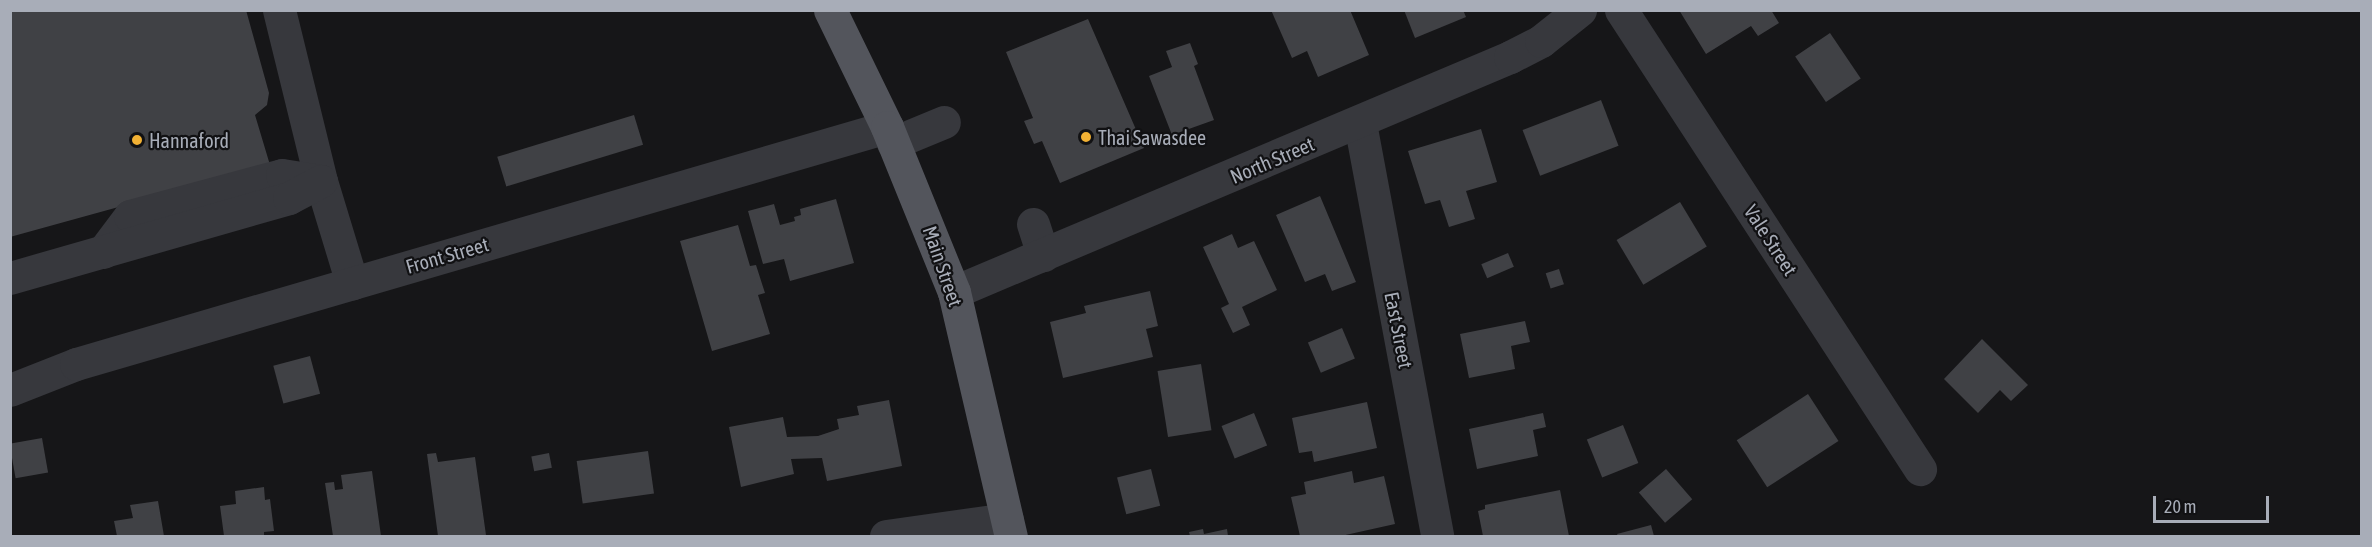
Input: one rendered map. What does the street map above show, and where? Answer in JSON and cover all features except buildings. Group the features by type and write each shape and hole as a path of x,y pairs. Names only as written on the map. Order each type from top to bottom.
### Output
{"main road":[{"name":"Main Street","path":"830,10 890,135 954,292 1009,528"}],"street":[{"path":"279,10 321,181 352,283"},
{"name":"North Street","path":"954,292 1360,123 1510,57 1541,40 1580,10"},
{"name":"Vale Street","path":"1621,10 1920,469"},
{"name":"Front Street","path":"10,390 76,364 352,283 944,122"},
{"name":"East Street","path":"1360,123 1437,537"},
{"path":"10,278 103,252 130,216 282,175 321,181"},
{"path":"1033,224 1043,255"},
{"path":"886,537 1009,528"}],"place":[{"name":"Thai Sawasdee","path":"1086,137"},
{"name":"Hannaford","path":"137,140"}]}
